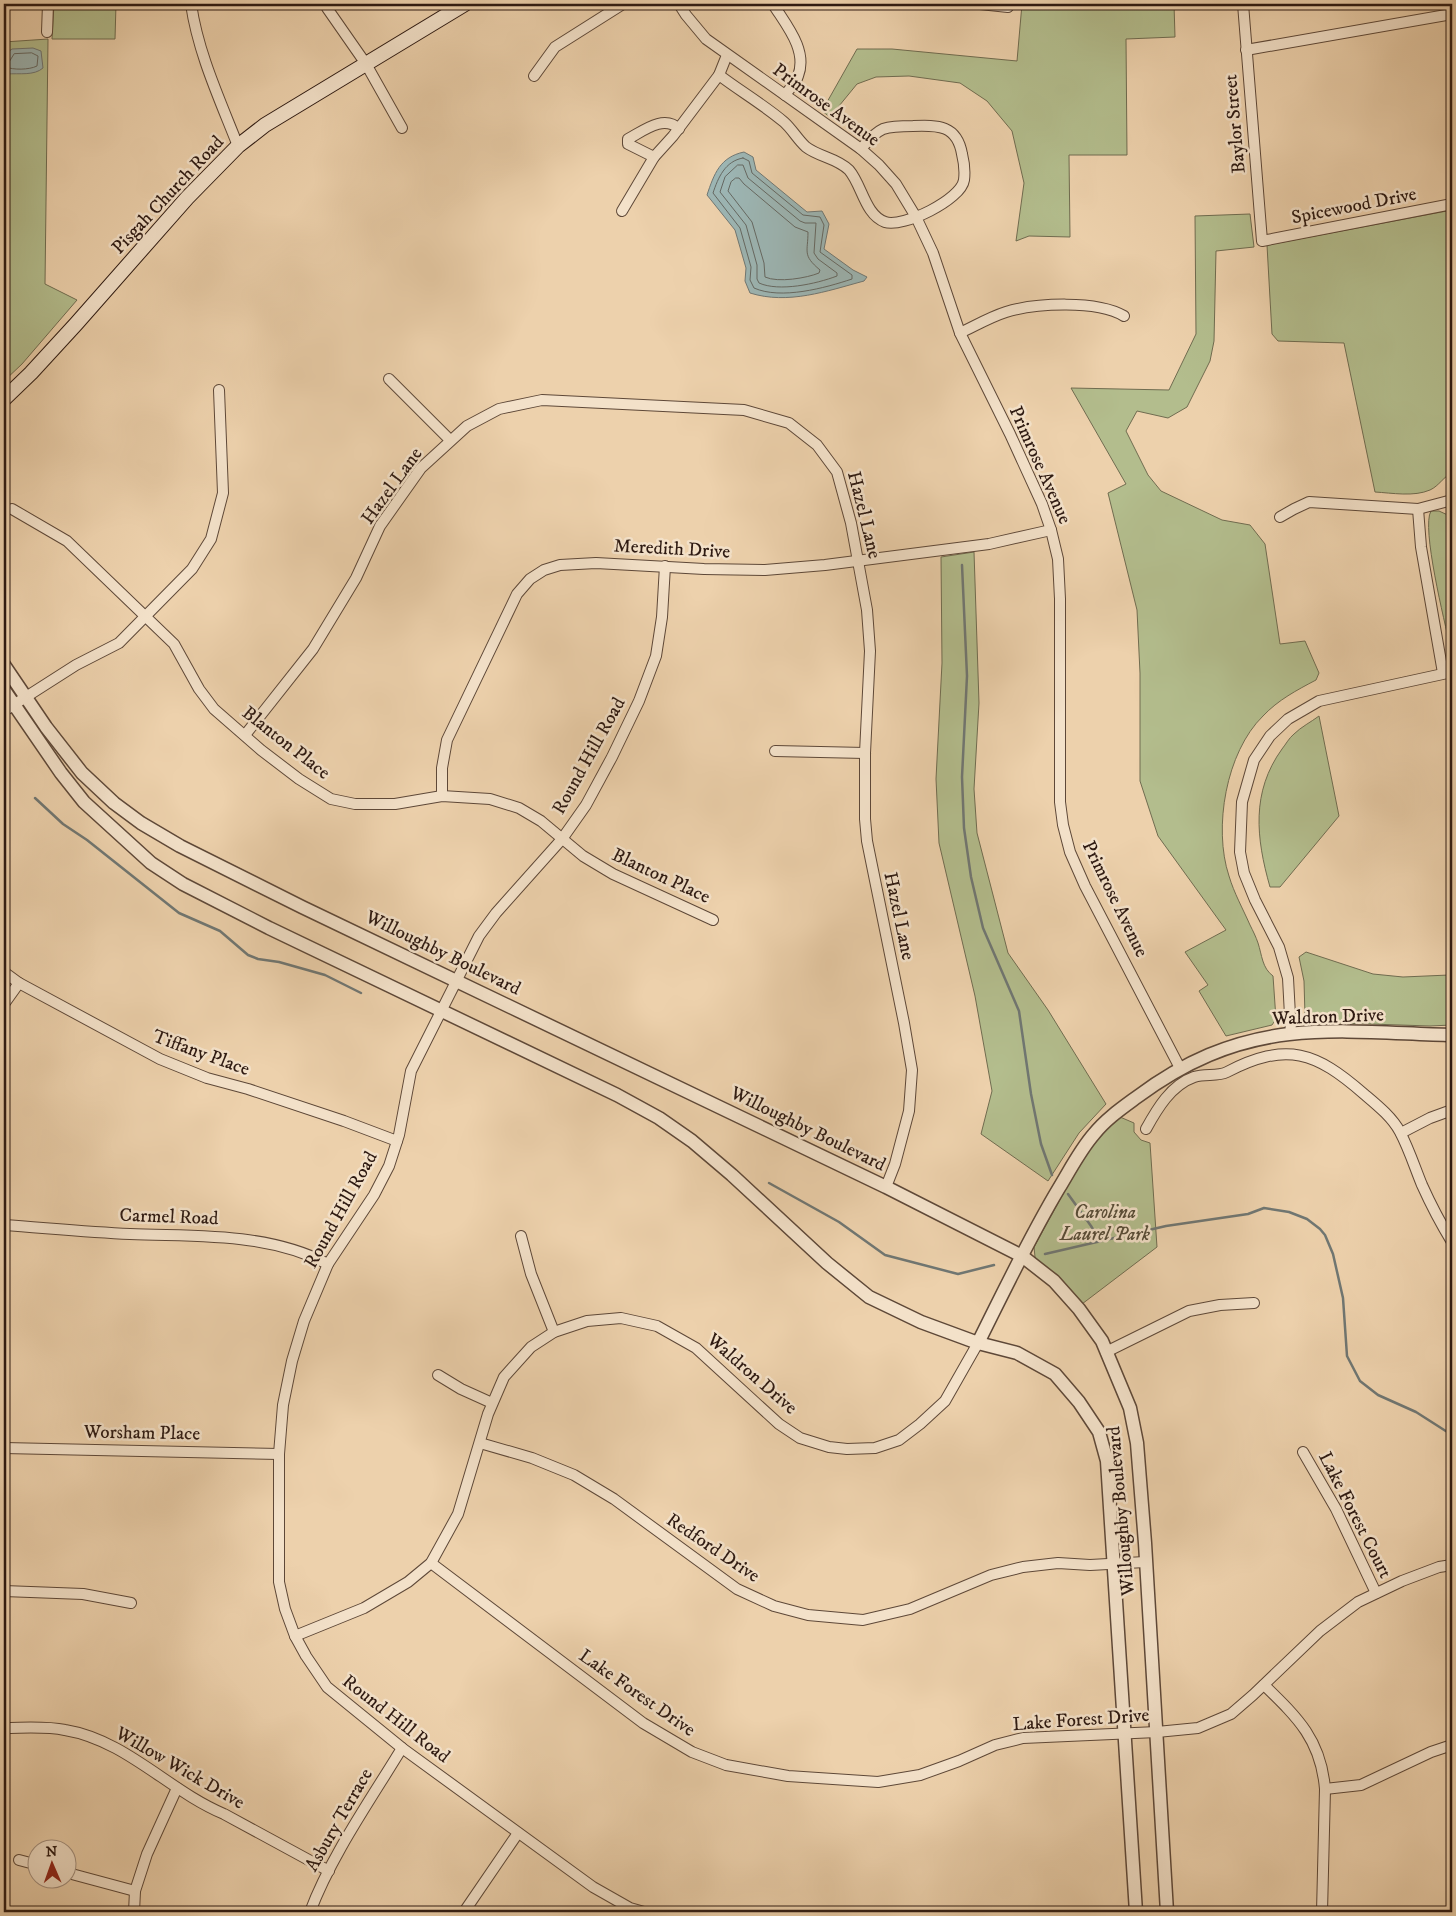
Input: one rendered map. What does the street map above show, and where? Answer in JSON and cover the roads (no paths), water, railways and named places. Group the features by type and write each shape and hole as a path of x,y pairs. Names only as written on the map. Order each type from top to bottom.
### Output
{"main road":[{"name":"Pisgah Church Road","path":"4,399 31,373 187,198 238,146 265,125 465,4"}],"street":[{"path":"47,32 48,4"},
{"path":"191,4 194,22 212,79 238,146"},
{"path":"534,76 555,47 624,4"},
{"name":"Primrose Avenue","path":"679,4 706,39 726,56 861,149 879,165 896,184 916,217 934,254 960,333 1042,504 1058,559 1060,599 1060,792 1063,824 1070,852 1085,886 1180,1068"},
{"path":"773,4 802,55 799,74 785,95"},
{"path":"980,4 1008,6"},
{"name":"Baylor Street","path":"1243,4 1262,241"},
{"path":"328,8 366,64 402,128"},
{"path":"1246,50 1452,14"},
{"path":"622,211 654,157 719,75 726,56"},
{"path":"719,75 783,121 805,146 817,154 833,159 849,170 876,217 886,222 901,223 940,205 957,194 964,182 960,142 951,132 935,126 883,129 861,149"},
{"path":"654,157 628,144 628,139 662,122 670,122 678,129"},
{"name":"Spicewood Drive","path":"1262,241 1452,204"},
{"path":"960,333 1004,312 1032,305 1090,305 1113,310 1124,316"},
{"path":"389,379 450,440"},
{"path":"8,708 76,665 118,643 146,618 192,569 212,539 222,493 219,390"},
{"name":"Hazel Lane","path":"245,735 313,649 356,578 386,519 421,468 467,426 499,409 542,400 744,410 789,423 817,445 837,472 851,523 867,610 870,651 865,753 867,841 912,1070 909,1111 895,1164 886,1187"},
{"path":"1280,517 1294,508 1310,502 1418,509 1452,500"},
{"name":"Blanton Place","path":"12,509 67,542 174,644 198,689 214,709 299,779 331,799 355,804 395,804 442,796 490,799 519,808 541,821 582,856 612,874 713,920"},
{"path":"1291,1034 1288,978 1279,947 1255,900 1244,873 1240,852 1242,802 1254,760 1270,736 1288,719 1319,701 1448,673 1421,547 1418,509"},
{"name":"Meredith Drive","path":"442,796 442,768 447,740 517,594 530,579 544,570 560,564 596,562 765,570 989,544 1051,530"},
{"name":"Round Hill Road","path":"644,1912 630,1908 593,1887 402,1748 327,1687 295,1636 279,1582 279,1454 283,1406 292,1361 304,1321 328,1264 374,1195 389,1166 397,1141 411,1071 479,936 496,913 562,839 586,805 639,701 656,656 662,617 665,566"},
{"name":"Willoughby Boulevard","path":"4,665 46,727 82,773 114,803 140,823 232,872 886,1187 1022,1256 1054,1281 1080,1309 1102,1341 1130,1408 1135,1434 1168,1912"},
{"name":"Willoughby Boulevard","path":"4,690 8,708 84,802 151,863 182,884 260,924 603,1088 659,1118 699,1146 827,1263 869,1296 921,1322 978,1343 1018,1353 1055,1374 1079,1402 1098,1432 1108,1461 1136,1912"},
{"path":"775,751 865,753"},
{"name":"Tiffany Place","path":"4,972 19,983 160,1059 207,1078 248,1089 344,1120 397,1141"},
{"path":"4,1004 19,983"},
{"name":"Waldron Drive","path":"295,1636 364,1608 408,1582 431,1563 458,1514 492,1403 504,1377 531,1348 554,1332 586,1321 621,1318 657,1326 696,1348 779,1424 800,1438 829,1447 847,1449 875,1448 899,1440 945,1402 978,1343 1048,1207 1093,1134 1126,1104 1160,1079 1180,1068 1231,1046 1291,1034 1336,1032 1452,1035"},
{"path":"1146,1129 1157,1109 1176,1087 1194,1077 1221,1075 1245,1063 1270,1055 1293,1054 1318,1060 1340,1073 1394,1122 1401,1133 1422,1185 1452,1242"},
{"path":"1401,1133 1430,1118 1452,1110"},
{"name":"Carmel Road","path":"4,1225 128,1234 226,1237 288,1248 328,1264"},
{"path":"521,1236 531,1274 554,1332"},
{"path":"1106,1352 1189,1311 1220,1305 1254,1303"},
{"path":"438,1375 492,1403"},
{"name":"Redford Drive","path":"480,1443 532,1458 574,1475 614,1500 737,1589 774,1606 808,1615 863,1620 910,1609 991,1575 1023,1567 1058,1563 1090,1565 1145,1562"},
{"name":"Worsham Place","path":"4,1448 279,1454"},
{"name":"Lake Forest Court","path":"1303,1452 1336,1509 1376,1593"},
{"name":"Lake Forest Drive","path":"431,1563 643,1723 692,1752 726,1765 788,1776 878,1782 920,1775 995,1745 1023,1738 1157,1732 1198,1728 1231,1714 1264,1685 1320,1630 1358,1602 1402,1580 1439,1567 1452,1565"},
{"path":"4,1591 83,1594 131,1603"},
{"path":"1264,1685 1288,1708 1308,1732 1319,1756 1324,1773 1322,1912"},
{"name":"Willow Wick Drive","path":"4,1728 66,1730 91,1737 112,1746 206,1807 224,1814 329,1871"},
{"path":"1325,1788 1361,1785 1431,1752 1452,1745"},
{"name":"Asbury Terrace","path":"310,1912 329,1871 402,1748"},
{"path":"134,1912 135,1891 147,1854 177,1788"},
{"path":"464,1912 518,1833"},
{"path":"19,1860 28,1862"},
{"path":"78,1876 135,1891"}],"water":[{"path":"33,48 41,51 43,68 26,74 7,74 4,71 5,59 12,49"},
{"path":"744,152 753,157 756,170 807,212 822,211 829,224 824,249 853,270 867,277 864,281 793,297 779,298 750,293 745,281 746,268 735,230 707,195 719,167 729,158"}],"waterway":[{"path":"962,565 967,676 962,777 964,828 971,877 983,928 1019,1011 1031,1094 1041,1144 1052,1175"},
{"path":"35,798 63,824 87,840 179,913 220,931 248,955 325,975 361,993"},
{"path":"769,1183 839,1222 885,1255 958,1274 994,1265"},
{"path":"1068,1194 1100,1241"},
{"path":"1045,1254 1166,1226 1248,1214 1264,1208 1289,1212 1307,1219 1325,1235 1333,1254 1343,1298 1347,1356 1360,1381 1378,1395 1416,1412 1452,1435"}],"park label":[{"name":"Carolina Laurel Park","path":"1105,1223"}]}
